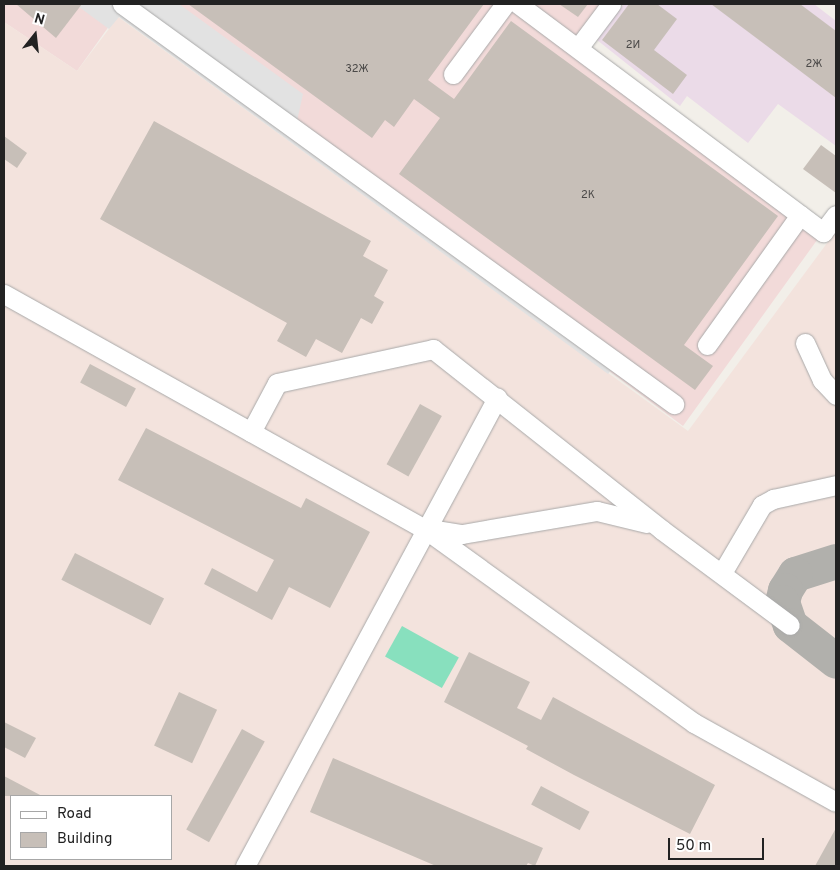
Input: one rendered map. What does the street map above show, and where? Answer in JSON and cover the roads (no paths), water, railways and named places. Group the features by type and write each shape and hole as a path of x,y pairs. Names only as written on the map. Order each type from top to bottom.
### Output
{"lane":[{"path":"122,4 674,404"},
{"path":"453,74 505,4"},
{"path":"518,4 823,232 836,215"},
{"path":"578,48 611,4"},
{"path":"707,345 800,215"},
{"path":"4,294 425,529 694,723 836,802"},
{"path":"805,343 822,380 836,395"},
{"path":"251,432 277,383 433,349 662,530 790,625"},
{"path":"245,866 497,398"},
{"path":"722,573 762,505 773,499 836,485"},
{"path":"425,529 462,534 597,511 642,521 662,530"}]}
